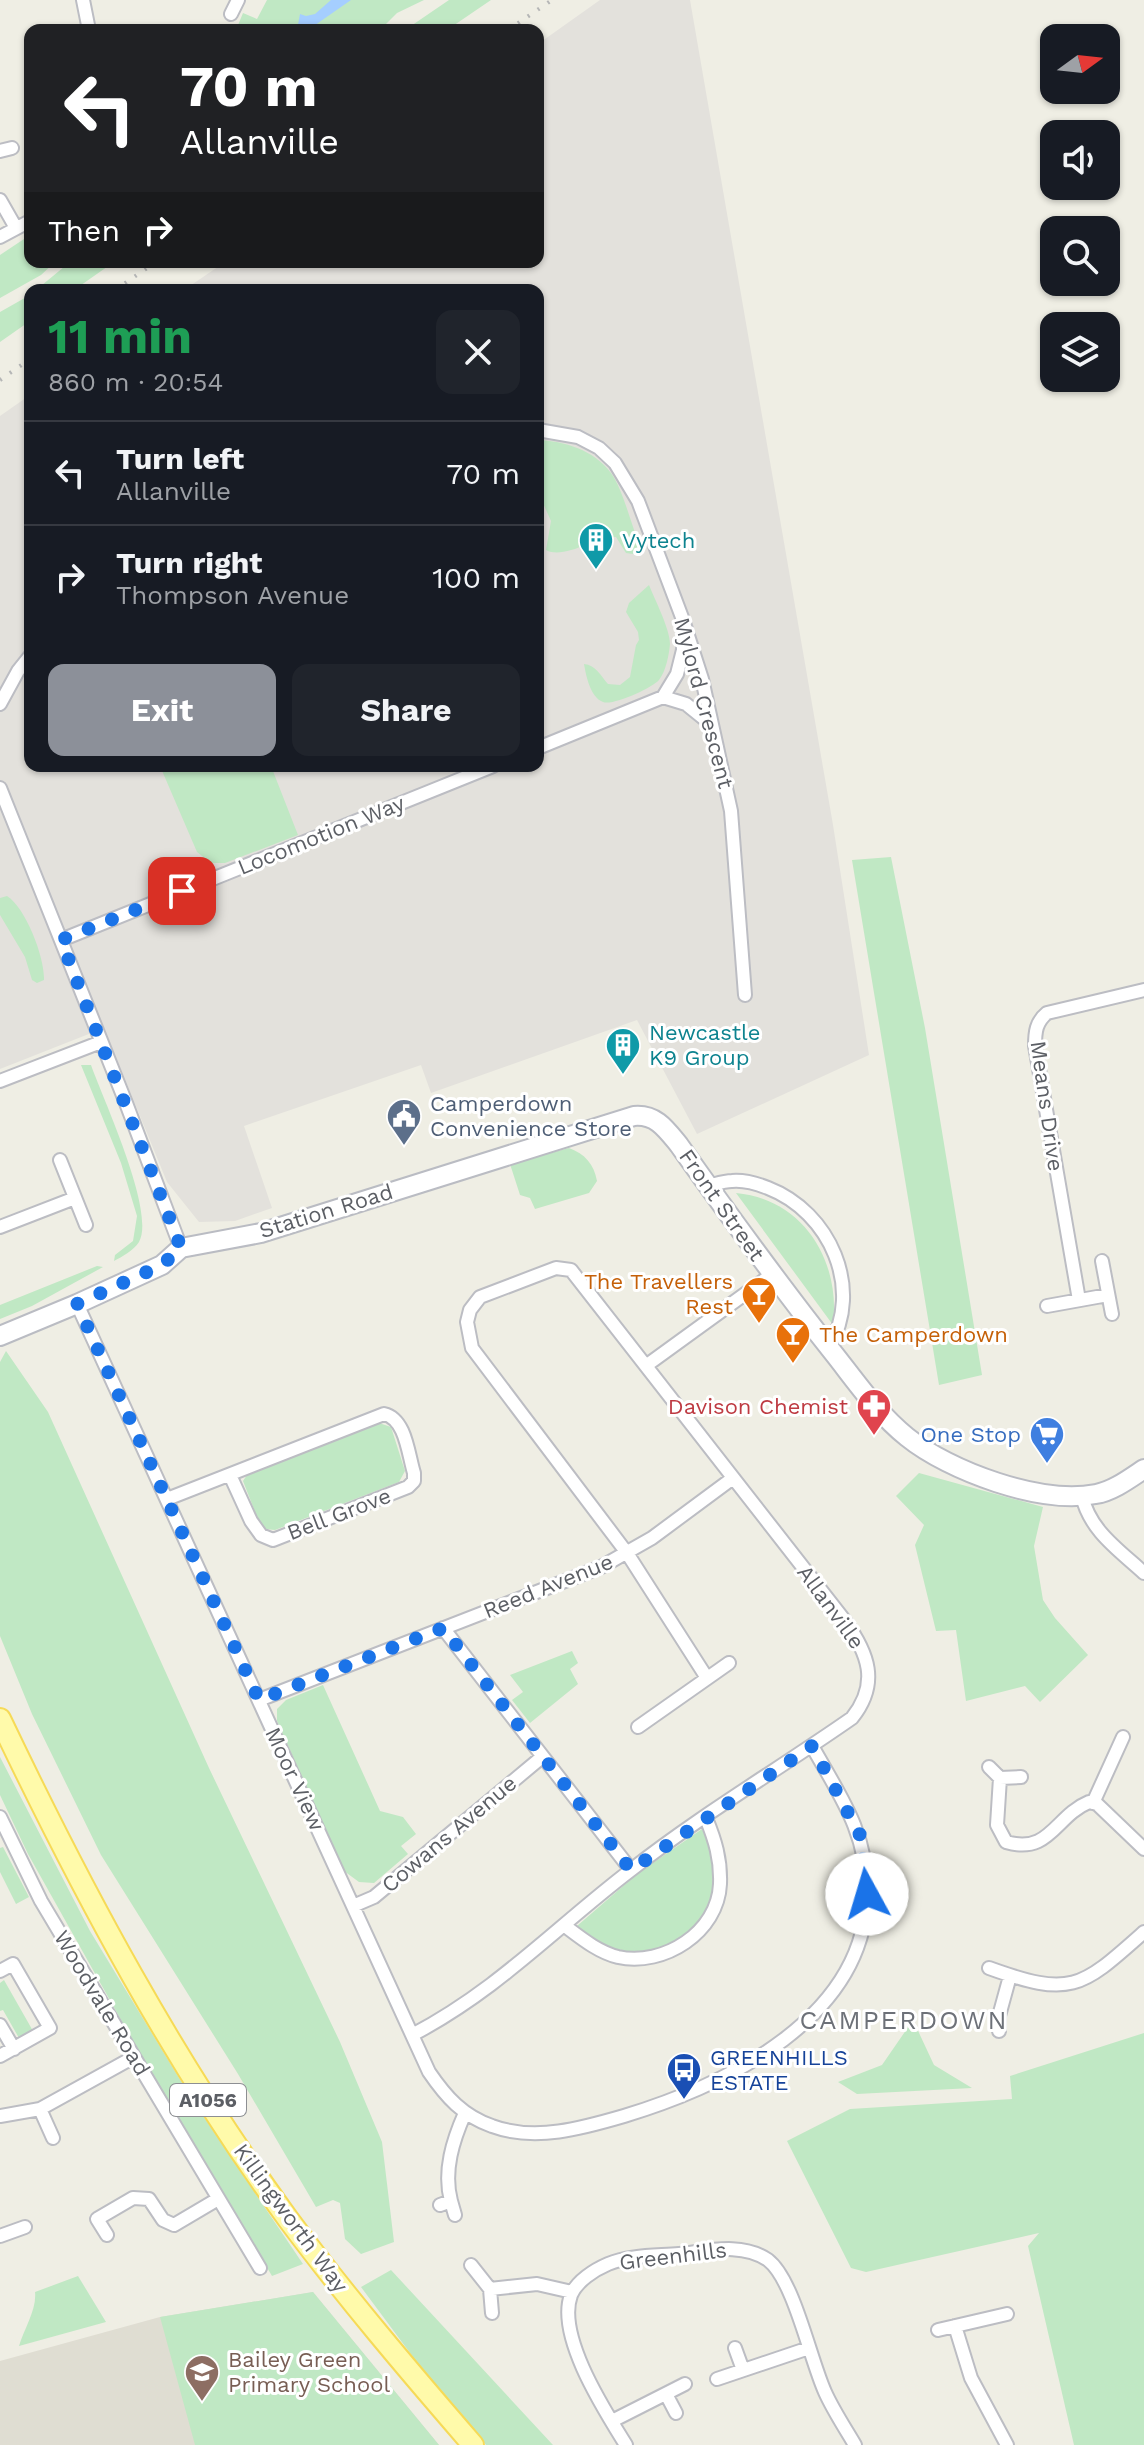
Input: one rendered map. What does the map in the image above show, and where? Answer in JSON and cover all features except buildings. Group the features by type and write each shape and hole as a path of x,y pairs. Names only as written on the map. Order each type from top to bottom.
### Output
{"main road":[{"name":"Station Road","path":"0,1336 162,1265 181,1248 261,1233 634,1116 649,1116 662,1124"},
{"name":"Front Street","path":"662,1124 771,1275 899,1430 921,1447 998,1482 1056,1495 1082,1496"},
{"path":"1082,1496 1103,1493 1144,1469"},
{"name":"Killingworth Way","path":"0,1719 94,1910 218,2116 342,2290 473,2445"}],"street":[{"path":"83,0 88,24"},
{"path":"231,14 238,0"},
{"path":"0,200 16,228"},
{"path":"0,237 24,224"},
{"name":"Mylord Crescent","path":"544,431 578,437 599,448 615,463 638,501 683,620 702,679 731,811 745,995"},
{"path":"544,746 663,697 677,674 683,650 683,620"},
{"path":"0,704 24,664"},
{"path":"663,697 686,704 712,725"},
{"name":"Locomotion Way","path":"61,940 478,772"},
{"path":"0,788 181,1248"},
{"name":"Means Drive","path":"1079,1300 1035,1046 1035,1031 1047,1013 1144,990"},
{"path":"0,1081 101,1042"},
{"path":"60,1160 86,1225"},
{"path":"708,1186 733,1180 761,1186 798,1205 818,1225 834,1252 843,1284 839,1331 829,1347"},
{"path":"0,1227 75,1198"},
{"path":"1102,1261 1112,1314"},
{"name":"Allanville","path":"412,2035 452,2014 482,1993 631,1870 852,1718 863,1704 868,1672 862,1645 845,1621 576,1275 565,1268 556,1268 480,1297 468,1314 467,1332 472,1348 627,1553"},
{"path":"647,1365 771,1275"},
{"path":"1047,1306 1108,1295"},
{"name":"Moor View","path":"77,1304 429,2072 444,2094 465,2113 510,2131 552,2132 653,2107 736,2071 791,2034 832,1993 848,1967 859,1936 867,1894 860,1835 812,1746"},
{"name":"Bell Grove","path":"384,1414 393,1416 399,1424 414,1481 408,1487 273,1540 261,1535 256,1528 230,1475 384,1414"},
{"path":"167,1499 230,1475"},
{"name":"Reed Avenue","path":"259,1700 601,1567 652,1538 733,1478"},
{"path":"1082,1496 1085,1510 1097,1530 1144,1573"},
{"path":"627,1553 707,1678"},
{"path":"443,1628 631,1870"},
{"path":"638,1727 729,1663"},
{"path":"1093,1803 1123,1737"},
{"name":"Cowans Avenue","path":"353,1906 374,1897 542,1757"},
{"path":"989,1767 1000,1778 1021,1777"},
{"path":"1000,1778 997,1825 1006,1842"},
{"path":"1006,1842 1023,1845 1039,1842 1078,1807 1093,1803"},
{"path":"1093,1803 1144,1849"},
{"path":"565,1926 600,1950 620,1957 641,1958 675,1951 698,1932 714,1910 717,1898 720,1885 718,1848 706,1818"},
{"name":"Woodvale Road","path":"2,1826 41,1901 260,2268"},
{"path":"996,1852 1006,1842"},
{"path":"867,1894 887,1895"},
{"path":"989,1968 1051,1985 1082,1981 1100,1970 1144,1932"},
{"path":"0,1971 13,1964 50,2028 0,2056"},
{"path":"999,2031 999,2016 1010,1976"},
{"path":"0,2025 14,2049"},
{"path":"0,2116 40,2109 134,2057"},
{"path":"40,2109 53,2138"},
{"path":"455,2215 445,2203 450,2158 465,2113"},
{"path":"107,2235 97,2219 133,2198 149,2199 163,2220 174,2225 218,2199"},
{"path":"0,2236 25,2227"},
{"name":"Greenhills","path":"572,2292 597,2270 623,2259 741,2249 768,2261 784,2278 826,2394 855,2445"},
{"path":"471,2265 490,2289 492,2313"},
{"path":"490,2289 537,2284 572,2292 569,2309 573,2339 591,2382 626,2445"},
{"path":"938,2330 1007,2314"},
{"path":"955,2326 971,2378 1007,2445"},
{"path":"735,2348 743,2370"},
{"path":"717,2379 809,2348"},
{"path":"612,2421 685,2384"},
{"path":"666,2394 676,2413"}],"shaded area":[{"path":"600,0 690,0 833,825 869,1055 697,1134 637,1020 431,1093 421,1065 244,1126 272,1208 235,1221 199,1222 167,1182 104,1028 0,1069 0,416 24,399 24,772 544,772 544,284 193,284 216,268 544,268 544,40"},
{"name":"Bailey Green Primary School","path":"313,2292 439,2445 0,2445 0,2361 160,2317"}],"green space":[{"path":"267,0 424,0 397,13 386,24 238,24 243,13 257,19"},
{"path":"449,0 491,0 456,24 414,24"},
{"path":"24,239 24,268 49,268 0,298 0,255"},
{"path":"63,268 105,268 83,284 43,284"},
{"path":"24,298 24,325 0,342 0,312"},
{"path":"544,441 578,448 596,458 611,473 637,538 637,549 633,554 626,553 616,537 562,552 546,550 551,521 544,505"},
{"path":"649,585 669,638 664,672 659,680 641,692 603,702 592,691 584,664 595,669 608,684 620,685 630,677 639,640 638,632 626,612 629,603"},
{"path":"163,772 273,772 298,835 225,863 211,863 197,852"},
{"path":"891,857 925,1028 982,1375 939,1385 852,860"},
{"path":"7,896 21,911 38,947 44,980 37,983 32,980 25,957 0,915 0,898"},
{"path":"81,1065 91,1065 126,1155 140,1206 142,1227 139,1242 114,1261 115,1255 133,1241 137,1216 121,1163"},
{"path":"569,1148 588,1160 597,1181 589,1193 535,1209 530,1198 520,1195 510,1164"},
{"path":"736,1193 781,1207 799,1221 813,1238 824,1257 831,1279 833,1325"},
{"path":"97,1266 103,1267 32,1306 0,1319 0,1305"},
{"path":"6,1351 48,1412 209,1768 340,2042 382,2142 394,2242 361,2254 345,2239 340,2203 333,2200 316,2207 238,2074 101,1855 32,1714 0,1636 0,1362"},
{"path":"379,1423 391,1427 405,1471 399,1482 275,1530 265,1529 259,1522 243,1481 249,1472"},
{"path":"919,1473 1043,1507 1034,1546 1043,1600 1088,1655 1040,1702 1025,1686 966,1701 956,1630 936,1631 915,1545 924,1525 896,1496"},
{"path":"572,1651 578,1663 570,1669 578,1684 530,1723 512,1700 523,1692 510,1675"},
{"path":"323,1685 380,1811 403,1817 416,1834 401,1846 408,1854 374,1883 359,1882 344,1871 277,1721 277,1709 286,1700"},
{"path":"0,1757 90,1931 193,2101 303,2264 272,2276 130,2036 28,1854 0,1795"},
{"path":"702,1829 709,1848 713,1885 703,1918 692,1931 676,1942 657,1949 629,1953 608,1948 577,1926 637,1874"},
{"path":"3,1847 29,1897 16,1904 0,1872 0,1848"},
{"path":"4,1980 33,2031 19,2038 3,2010 0,2011 0,1983"},
{"path":"913,2020 934,2065 972,2088 857,2094 838,2082 882,2065"},
{"path":"1144,2033 1144,2445 1074,2445 1028,2246 1039,2233 866,2272 851,2268 787,2141 850,2109 1012,2099 1010,2076"},
{"path":"391,2270 553,2445 486,2445 445,2400 361,2287"},
{"path":"78,2276 106,2322 19,2346 32,2312 35,2292"},
{"name":"Bailey Green Primary School","path":"313,2292 439,2445 195,2445 160,2317"}],"water":[{"path":"331,0 351,0 317,24 298,24 300,14 315,14"}],"railway":[{"path":"517,24 552,0"},
{"path":"124,284 147,268"},
{"path":"0,380 24,363"}],"place":[{"name":"Vytech","path":"596,571"},
{"name":"Newcastle K9 Group","path":"623,1076"},
{"name":"Camperdown Convenience Store","path":"404,1147"},
{"name":"The Travellers Rest","path":"759,1325"},
{"name":"The Camperdown","path":"793,1365"},
{"name":"Davison Chemist","path":"874,1437"},
{"name":"One Stop","path":"1047,1465"},
{"name":"GREENHILLS ESTATE","path":"684,2101"},
{"name":"Bailey Green Primary School","path":"202,2403"}],"district":[{"name":"CAMPERDOWN","path":"904,2020"}],"route":[{"path":"182,891 61,940 181,1248 162,1265 77,1304 259,1700 443,1628 631,1870 812,1746 860,1835 867,1894"}]}
